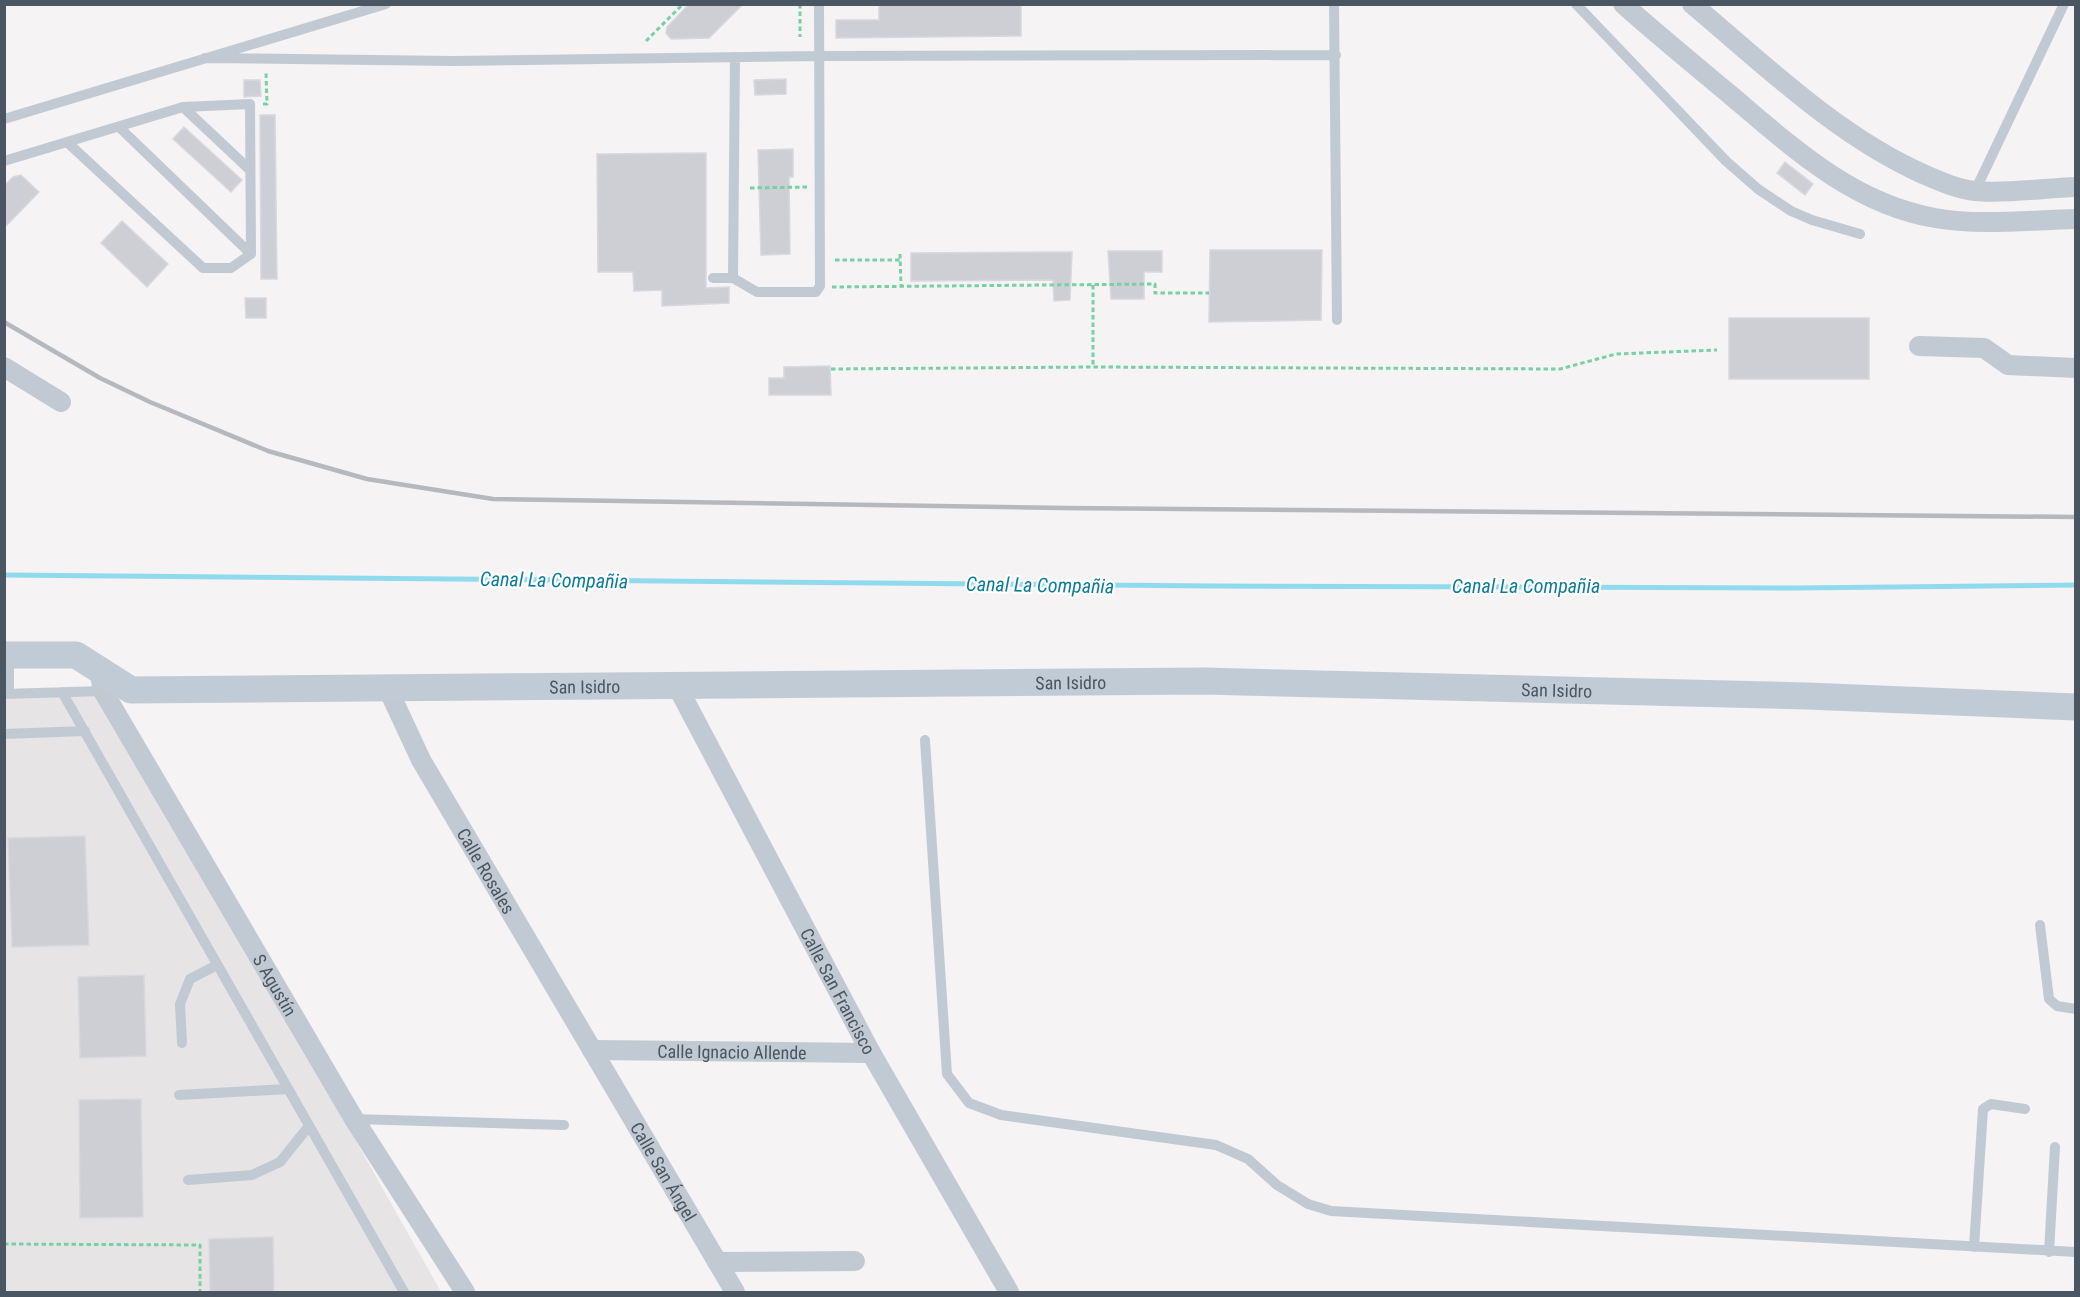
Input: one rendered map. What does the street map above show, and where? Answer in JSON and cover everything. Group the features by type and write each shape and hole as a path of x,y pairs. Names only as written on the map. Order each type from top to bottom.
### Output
{"main road":[{"path":"7,655 93,672"},
{"name":"San Isidro","path":"93,672 131,690 1203,681 1807,696 2076,707"}],"street":[{"path":"1623,4 1805,158 1848,187 1898,209 1935,218 1971,222 2067,219 2066,187 1975,191 1944,183 1871,147 1831,119 1692,4"},
{"path":"1919,346 1984,348 2008,365 2076,368"},
{"path":"4,367 61,402"},
{"name":"S Agustín","path":"93,672 354,1119 465,1293"},
{"name":"Calle San Francisco","path":"677,686 871,1053 1009,1293"},
{"name":"Calle Rosales","path":"388,689 421,760 592,1050"},
{"name":"Calle Ignacio Allende","path":"592,1050 871,1053"},
{"name":"Calle San Ángel","path":"592,1050 735,1293"},
{"path":"717,1262 855,1261"}],"lane":[{"path":"4,118 386,4"},
{"path":"713,278 733,278 757,292 816,292 820,286 819,4"},
{"path":"1334,4 1337,320"},
{"path":"1576,4 1726,161 1758,189 1791,211 1812,220 1860,234"},
{"path":"1975,191 2064,4"},
{"path":"205,58 453,61 819,56 1336,55"},
{"path":"733,278 735,57"},
{"path":"4,161 183,107 250,104 251,254"},
{"path":"183,107 250,170"},
{"path":"119,127 251,254"},
{"path":"68,143 203,268 231,268 251,254"},
{"path":"7,655 7,694 62,693 93,672"},
{"path":"62,693 404,1293"},
{"path":"4,734 85,732"},
{"path":"925,740 947,1074 969,1103 1002,1115 1216,1145 1248,1159 1277,1185 1308,1204 1331,1211 2076,1252"},
{"path":"2040,925 2049,999 2057,1006 2076,1009"},
{"path":"182,1043 180,1004 190,979 217,965"},
{"path":"179,1095 288,1089"},
{"path":"1974,1247 1983,1109 1991,1104 2025,1109"},
{"path":"354,1119 564,1125"},
{"path":"188,1180 252,1175 280,1162 309,1126"},
{"path":"2049,1252 2055,1147"}],"path":[{"path":"646,41 682,4"},
{"path":"800,4 800,37"},
{"path":"250,104 267,104 266,73"},
{"path":"750,188 809,187"},
{"path":"900,254 901,286"},
{"path":"835,260 900,260"},
{"path":"1093,285 1093,367"},
{"path":"820,286 1155,285 1155,293 1209,293"},
{"path":"831,369 1093,367 1560,369 1616,354 1717,350"},
{"path":"4,1244 200,1245 200,1293"}],"shaded area":[{"path":"5,692 103,692 441,1292 5,1292"}],"building":[{"path":"689,4 743,4 709,38 671,39 666,33 667,27"},
{"path":"879,4 1021,4 1021,36 836,38 836,20 879,20"},
{"path":"786,79 786,94 755,95 754,80"},
{"path":"244,80 260,80 261,96 244,97"},
{"path":"260,115 275,115 277,279 261,279"},
{"path":"184,127 242,180 231,192 173,139"},
{"path":"793,149 793,177 789,177 790,254 761,255 758,150"},
{"path":"706,153 706,288 729,287 729,303 662,306 662,290 634,291 633,272 598,272 597,154"},
{"path":"1785,162 1813,184 1805,195 1777,173"},
{"path":"21,175 39,192 4,228 4,186 13,177"},
{"path":"122,221 168,264 147,287 101,243"},
{"path":"1210,250 1322,250 1321,320 1209,322"},
{"path":"1108,251 1162,251 1162,272 1144,272 1144,299 1111,299"},
{"path":"1072,252 1070,300 1054,301 1053,280 911,281 911,253"},
{"path":"245,298 266,298 266,318 246,318"},
{"path":"1729,318 1869,318 1869,379 1729,379"},
{"path":"830,366 831,395 769,395 769,378 784,378 784,367"},
{"path":"85,836 89,945 12,947 8,838"},
{"path":"144,975 146,1056 80,1058 78,977"},
{"path":"141,1099 143,1217 80,1218 79,1100"},
{"path":"273,1237 274,1293 210,1293 209,1239"}],"waterway":[{"name":"Canal La Compañia","path":"4,575 1213,586 1795,588 2076,585"}],"railway":[{"path":"4,322 100,378 150,402 268,451 367,479 493,499 1064,508 2076,517"}]}
